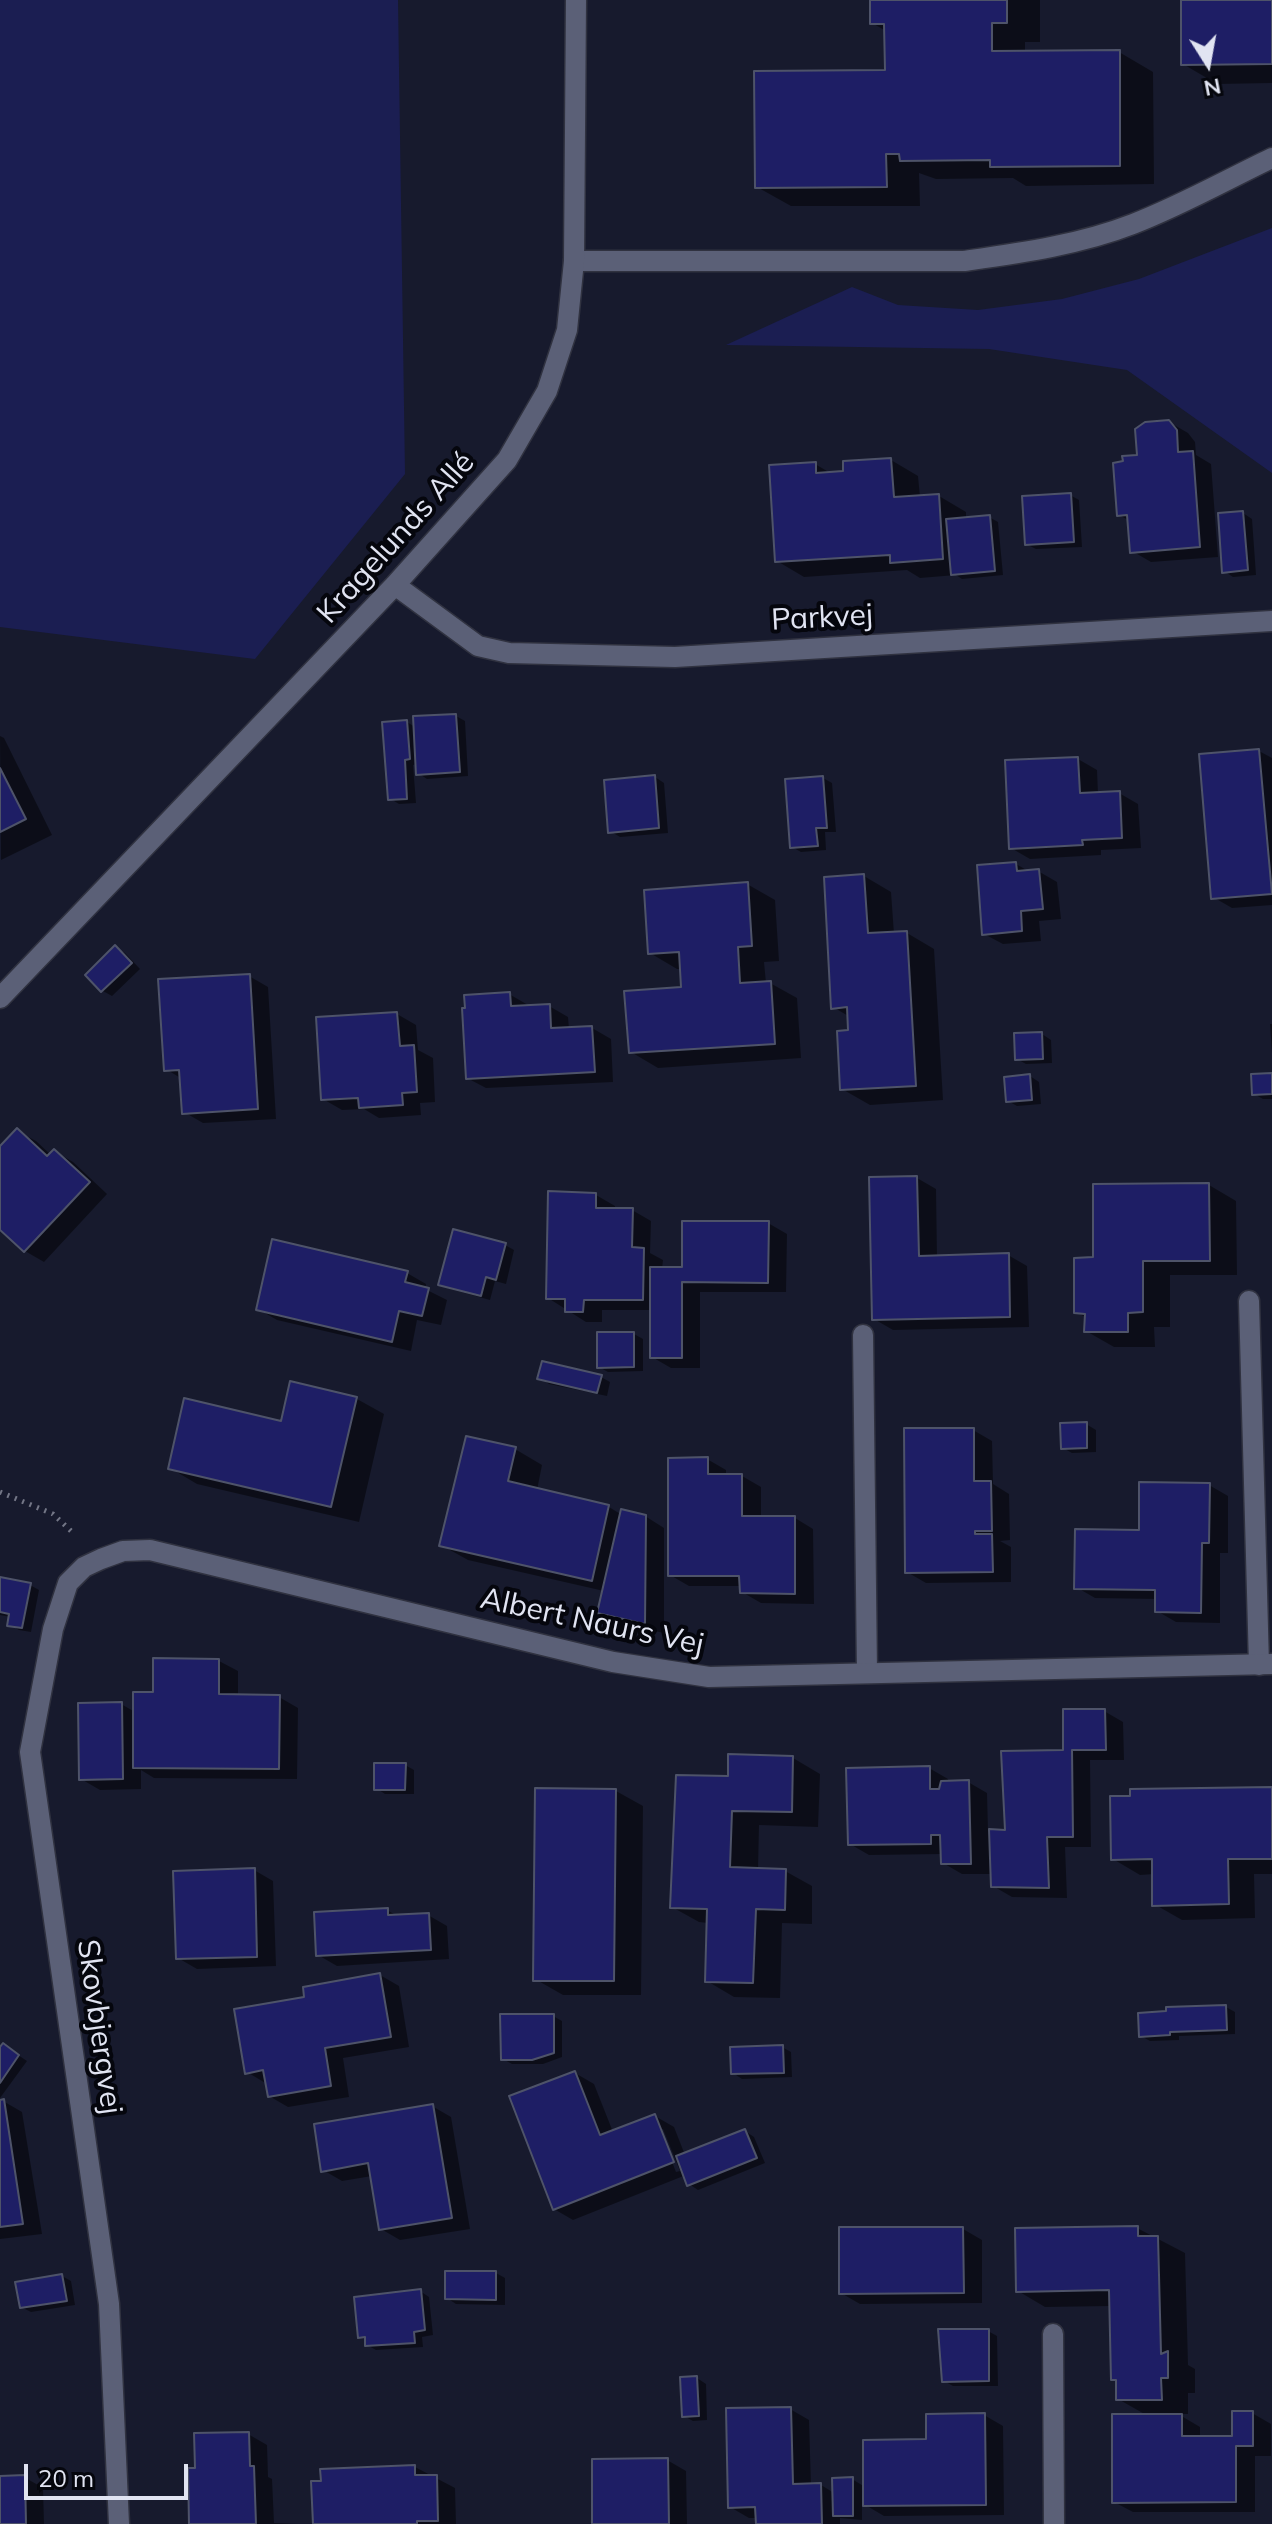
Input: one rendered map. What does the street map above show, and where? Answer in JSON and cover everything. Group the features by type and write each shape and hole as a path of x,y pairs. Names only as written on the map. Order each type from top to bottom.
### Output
{"street":[{"name":"Kragelunds Allé","path":"0,998 395,585 507,460 547,391 567,330 574,261 576,0"},
{"path":"574,261 964,261 1079,241 1132,225 1272,158"},
{"name":"Parkvej","path":"395,585 478,646 509,653 578,656 675,657 1272,621"},
{"path":"1249,1301 1265,1665"},
{"path":"863,1335 867,1673"},
{"name":"Albert Naurs Vej","path":"101,1559 123,1551 150,1550 613,1662 709,1677 1265,1665"},
{"name":"Skovbjergvej","path":"101,1559 84,1567 68,1583 53,1629 30,1752 109,2304 119,2524"},
{"path":"1053,2334 1054,2524"}],"path":[{"path":"0,1492 53,1514"}],"shaded area":[{"path":"0,0 398,0 405,474 255,659 0,627"},
{"path":"1272,228 1272,473 1127,370 989,349 726,345 852,287 898,305 978,310 1062,299 1139,279"}],"building":[{"path":"870,0 1007,0 1007,23 992,23 992,51 1120,50 1120,166 990,167 990,160 900,161 899,154 886,154 887,187 755,188 754,71 885,70 884,24 870,24"},
{"path":"1181,0 1272,0 1272,64 1181,65"},
{"path":"1169,420 1177,430 1178,452 1193,451 1200,547 1130,553 1127,515 1117,516 1113,463 1123,461 1122,456 1137,455 1135,429 1145,422"},
{"path":"891,458 894,497 939,494 943,559 890,563 890,555 775,562 769,465 816,462 816,473 843,471 843,461"},
{"path":"1071,493 1074,542 1025,545 1022,496"},
{"path":"1243,511 1248,570 1222,573 1218,513"},
{"path":"990,515 995,571 951,575 946,519"},
{"path":"456,714 460,772 416,775 413,716"},
{"path":"407,720 410,759 405,760 407,799 388,800 382,722"},
{"path":"1259,749 1272,894 1211,899 1199,754"},
{"path":"1078,757 1080,793 1120,791 1122,838 1082,840 1083,845 1009,849 1005,760"},
{"path":"0,768 26,819 0,832"},
{"path":"655,775 659,828 608,833 604,780"},
{"path":"823,776 827,828 816,828 818,846 790,848 785,779"},
{"path":"1016,862 1017,871 1039,869 1043,909 1021,911 1022,931 982,935 977,865"},
{"path":"864,874 868,933 907,931 916,1086 840,1090 837,1031 848,1030 847,1007 831,1009 824,877"},
{"path":"748,882 752,946 738,947 740,983 771,981 775,1044 629,1053 624,991 681,987 679,952 648,954 644,890"},
{"path":"115,945 132,963 101,992 85,975"},
{"path":"250,974 258,1109 182,1114 179,1070 164,1071 158,979"},
{"path":"510,992 511,1006 550,1004 551,1028 592,1026 595,1072 466,1079 464,995"},
{"path":"397,1012 400,1046 414,1045 417,1092 402,1093 403,1105 359,1108 358,1098 321,1100 316,1017"},
{"path":"1042,1032 1043,1059 1015,1060 1014,1033"},
{"path":"1272,1073 1272,1094 1252,1095 1251,1074"},
{"path":"1030,1074 1032,1100 1006,1102 1004,1077"},
{"path":"17,1128 47,1156 54,1149 90,1182 24,1252 0,1230 0,1146"},
{"path":"917,1176 919,1256 1009,1253 1010,1317 872,1320 869,1177"},
{"path":"1209,1183 1210,1261 1143,1261 1143,1312 1128,1313 1128,1332 1084,1332 1085,1314 1074,1313 1074,1258 1093,1257 1093,1184"},
{"path":"548,1191 596,1193 596,1208 633,1208 632,1247 644,1248 643,1300 584,1300 583,1312 565,1312 565,1299 546,1299"},
{"path":"682,1221 769,1221 768,1283 682,1282 682,1358 650,1358 650,1267 682,1267"},
{"path":"453,1229 506,1243 496,1280 486,1277 481,1296 438,1285"},
{"path":"272,1239 408,1271 405,1282 429,1288 422,1316 399,1311 392,1342 256,1310"},
{"path":"597,1332 634,1332 634,1367 597,1368"},
{"path":"542,1361 602,1375 597,1393 537,1379"},
{"path":"290,1381 357,1397 331,1507 168,1469 184,1398 281,1421"},
{"path":"1087,1422 1087,1448 1061,1449 1060,1423"},
{"path":"904,1428 974,1428 974,1481 991,1481 992,1531 975,1531 975,1534 992,1534 993,1572 905,1573"},
{"path":"466,1436 516,1447 508,1481 609,1505 592,1581 439,1546"},
{"path":"708,1457 708,1474 742,1474 742,1516 795,1516 795,1594 740,1593 739,1576 668,1576 668,1458"},
{"path":"1139,1482 1210,1483 1209,1543 1202,1543 1201,1613 1155,1612 1155,1590 1074,1589 1075,1529 1139,1530"},
{"path":"621,1509 646,1515 645,1624 597,1613"},
{"path":"0,1577 31,1583 22,1628 7,1626 9,1614 0,1612"},
{"path":"153,1658 219,1659 219,1694 280,1695 279,1769 133,1768 133,1692 153,1692"},
{"path":"122,1702 123,1779 79,1780 78,1703"},
{"path":"1063,1709 1105,1709 1106,1750 1072,1750 1073,1837 1047,1837 1049,1888 991,1887 989,1829 1005,1830 1001,1751 1063,1750"},
{"path":"728,1754 793,1756 792,1812 732,1811 730,1867 786,1869 785,1910 756,1909 753,1983 705,1982 707,1909 670,1908 676,1775 728,1776"},
{"path":"374,1763 406,1763 405,1790 374,1790"},
{"path":"930,1766 930,1789 939,1789 941,1781 969,1780 971,1864 941,1864 940,1835 931,1835 931,1844 848,1845 846,1768"},
{"path":"1272,1787 1272,1859 1228,1859 1229,1904 1152,1906 1152,1859 1111,1860 1110,1796 1130,1796 1130,1789"},
{"path":"535,1788 616,1789 614,1981 533,1981"},
{"path":"255,1868 257,1957 176,1959 173,1871"},
{"path":"388,1908 388,1915 429,1913 431,1950 316,1956 314,1912"},
{"path":"380,1973 391,2037 325,2048 331,2086 268,2097 263,2070 245,2074 234,2009 304,1997 303,1987"},
{"path":"1226,2005 1227,2030 1170,2032 1170,2035 1139,2037 1138,2013 1166,2011 1166,2007"},
{"path":"500,2014 554,2014 554,2053 532,2060 501,2060"},
{"path":"3,2043 19,2055 0,2083 0,2047"},
{"path":"783,2045 784,2073 731,2074 730,2047"},
{"path":"575,2071 600,2135 655,2114 674,2162 553,2210 509,2096"},
{"path":"4,2099 23,2224 0,2227 0,2100"},
{"path":"433,2104 452,2218 379,2230 368,2163 321,2172 314,2124"},
{"path":"745,2129 757,2158 687,2186 676,2156"},
{"path":"1138,2226 1138,2236 1158,2236 1161,2354 1168,2351 1168,2378 1161,2378 1162,2400 1116,2400 1116,2380 1111,2380 1109,2290 1016,2292 1015,2228"},
{"path":"839,2227 963,2227 964,2293 839,2294"},
{"path":"445,2271 496,2271 496,2300 445,2299"},
{"path":"62,2274 67,2301 20,2308 15,2282"},
{"path":"421,2289 425,2330 414,2332 415,2343 365,2346 365,2337 358,2338 354,2297"},
{"path":"938,2329 989,2329 989,2381 942,2382"},
{"path":"697,2376 699,2416 682,2417 680,2377"},
{"path":"791,2407 793,2484 821,2483 822,2524 756,2524 755,2507 728,2508 726,2408"},
{"path":"1232,2411 1253,2411 1253,2446 1236,2446 1236,2502 1112,2503 1112,2414 1182,2414 1182,2436 1232,2436"},
{"path":"985,2413 986,2505 863,2506 863,2440 926,2439 926,2414"},
{"path":"249,2432 250,2466 254,2466 256,2524 189,2524 188,2468 195,2468 194,2433"},
{"path":"668,2458 669,2524 592,2524 592,2459"},
{"path":"415,2465 415,2475 437,2475 438,2521 417,2521 417,2524 313,2524 311,2481 321,2481 320,2469"},
{"path":"25,2475 26,2524 0,2524 0,2476"},
{"path":"853,2477 853,2516 833,2516 832,2478"}]}
